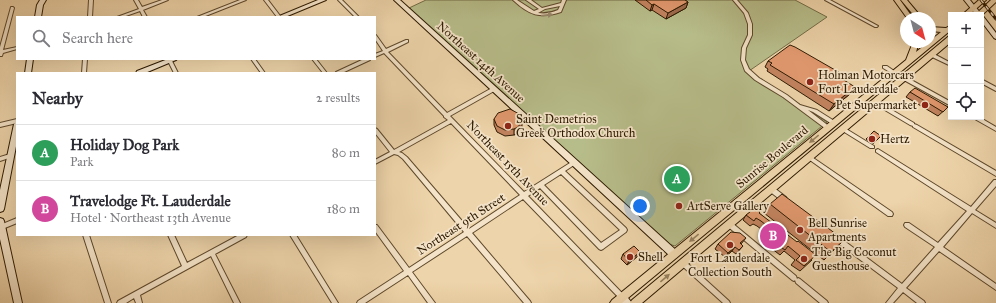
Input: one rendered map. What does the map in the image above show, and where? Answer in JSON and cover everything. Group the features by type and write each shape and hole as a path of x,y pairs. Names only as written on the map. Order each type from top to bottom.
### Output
{"main road":[{"path":"897,0 906,12"},
{"path":"904,0 913,12"},
{"path":"969,12 980,0"},
{"path":"982,12 994,2"},
{"path":"987,7 996,9"},
{"path":"936,29 948,28"},
{"name":"Sunrise Boulevard","path":"936,37 948,29"},
{"name":"Sunrise Boulevard","path":"635,303 948,41"},
{"path":"908,62 914,48"},
{"name":"Sunrise Boulevard","path":"622,301 674,254 908,62 922,48"},
{"path":"913,70 923,48"},
{"path":"865,96 868,101 868,108"},
{"path":"831,125 836,130 834,136"},
{"path":"771,174 769,182 771,189"}],"street":[{"path":"38,16 40,5 43,0"},
{"path":"90,16 91,0"},
{"path":"136,0 145,16"},
{"path":"122,16 166,0"},
{"path":"202,16 244,0"},
{"path":"266,0 279,16"},
{"path":"283,16 323,0"},
{"path":"340,0 356,16"},
{"name":"Northeast 14th Avenue","path":"397,0 674,254"},
{"path":"515,0 534,13 546,16 562,6"},
{"path":"528,0 541,9"},
{"path":"735,0 746,13 750,24 750,35 744,48 742,60 747,70 757,79 831,125"},
{"path":"827,0 876,26"},
{"path":"967,0 977,12"},
{"path":"534,13 541,9 555,5 562,6"},
{"path":"0,53 12,8"},
{"path":"984,21 996,37"},
{"name":"Northeast 15th Avenue","path":"376,38 387,54 524,196 622,301"},
{"path":"376,56 407,41"},
{"path":"0,53 16,48"},
{"path":"932,55 948,63"},
{"path":"28,72 30,60"},
{"path":"84,72 86,60"},
{"path":"141,72 171,60 176,72"},
{"path":"254,60 262,72"},
{"path":"315,60 325,72"},
{"path":"340,72 366,60"},
{"path":"884,67 893,74"},
{"path":"904,78 948,102"},
{"path":"984,83 996,89"},
{"path":"446,116 494,89"},
{"path":"875,102 996,174"},
{"path":"980,120 996,129"},
{"path":"0,125 16,121"},
{"path":"376,161 451,121"},
{"path":"0,209 16,129"},
{"path":"843,129 872,147"},
{"path":"376,131 394,152 405,158 528,303"},
{"path":"878,151 996,226"},
{"path":"0,159 10,156"},
{"path":"809,157 890,214"},
{"name":"Northeast 9th Street","path":"360,303 575,162"},
{"path":"541,185 601,247 624,230 561,171"},
{"path":"889,303 996,182"},
{"path":"771,189 790,203"},
{"path":"16,220 0,226 18,303"},
{"path":"729,224 825,303"},
{"path":"907,225 996,287"},
{"path":"376,228 432,303"},
{"path":"829,233 922,303"},
{"path":"86,236 108,303"},
{"path":"171,236 186,267"},
{"path":"230,236 233,241"},
{"path":"120,303 242,236"},
{"path":"294,236 335,303"},
{"path":"212,253 236,303"},
{"path":"683,263 727,303"},
{"path":"136,294 139,303"}],"green space":[{"path":"426,0 795,0 827,17 749,71 827,122 675,246 666,243 409,8"}],"building":[{"path":"646,0 685,0 688,2 668,13 654,4 652,5"},
{"name":"Holman Motorcars Fort Lauderdale","path":"790,45 842,74 839,77 855,87 834,104 770,65 772,63 768,61"},
{"path":"915,88 948,107 943,112 910,92"},
{"name":"Saint Demetrios Greek Orthodox Church","path":"510,109 521,115 522,121 518,127 505,130 497,126 494,119 498,113"},
{"path":"874,131 881,136 876,141 869,136"},
{"path":"782,194 844,240 831,252 770,204"},
{"path":"755,208 760,212 759,213 816,255 804,266 796,260 800,256 788,246 785,250 775,243 781,237 761,221 756,218 754,221 746,215"},
{"name":"Fort Lauderdale Collection South","path":"731,232 740,233 746,238 740,243 743,246 739,250 735,247 728,253 718,244"},
{"path":"634,246 640,252 629,261 623,254"}],"railway":[{"path":"981,0 996,19"}],"place":[{"name":"Holman Motorcars Fort Lauderdale","path":"810,82"},
{"name":"Pet Supermarket","path":"925,105"},
{"name":"Saint Demetrios Greek Orthodox Church","path":"508,126"},
{"name":"Hertz","path":"872,139"},
{"name":"Holiday Dog Park","path":"677,179"},
{"name":"ArtServe Gallery","path":"679,206"},
{"name":"Bell Sunrise Apartments","path":"800,230"},
{"name":"Travelodge Ft. Lauderdale","path":"773,236"},
{"name":"Fort Lauderdale Collection South","path":"730,245"},
{"name":"Shell","path":"630,257"},
{"name":"The Big Coconut Guesthouse","path":"804,259"}]}
